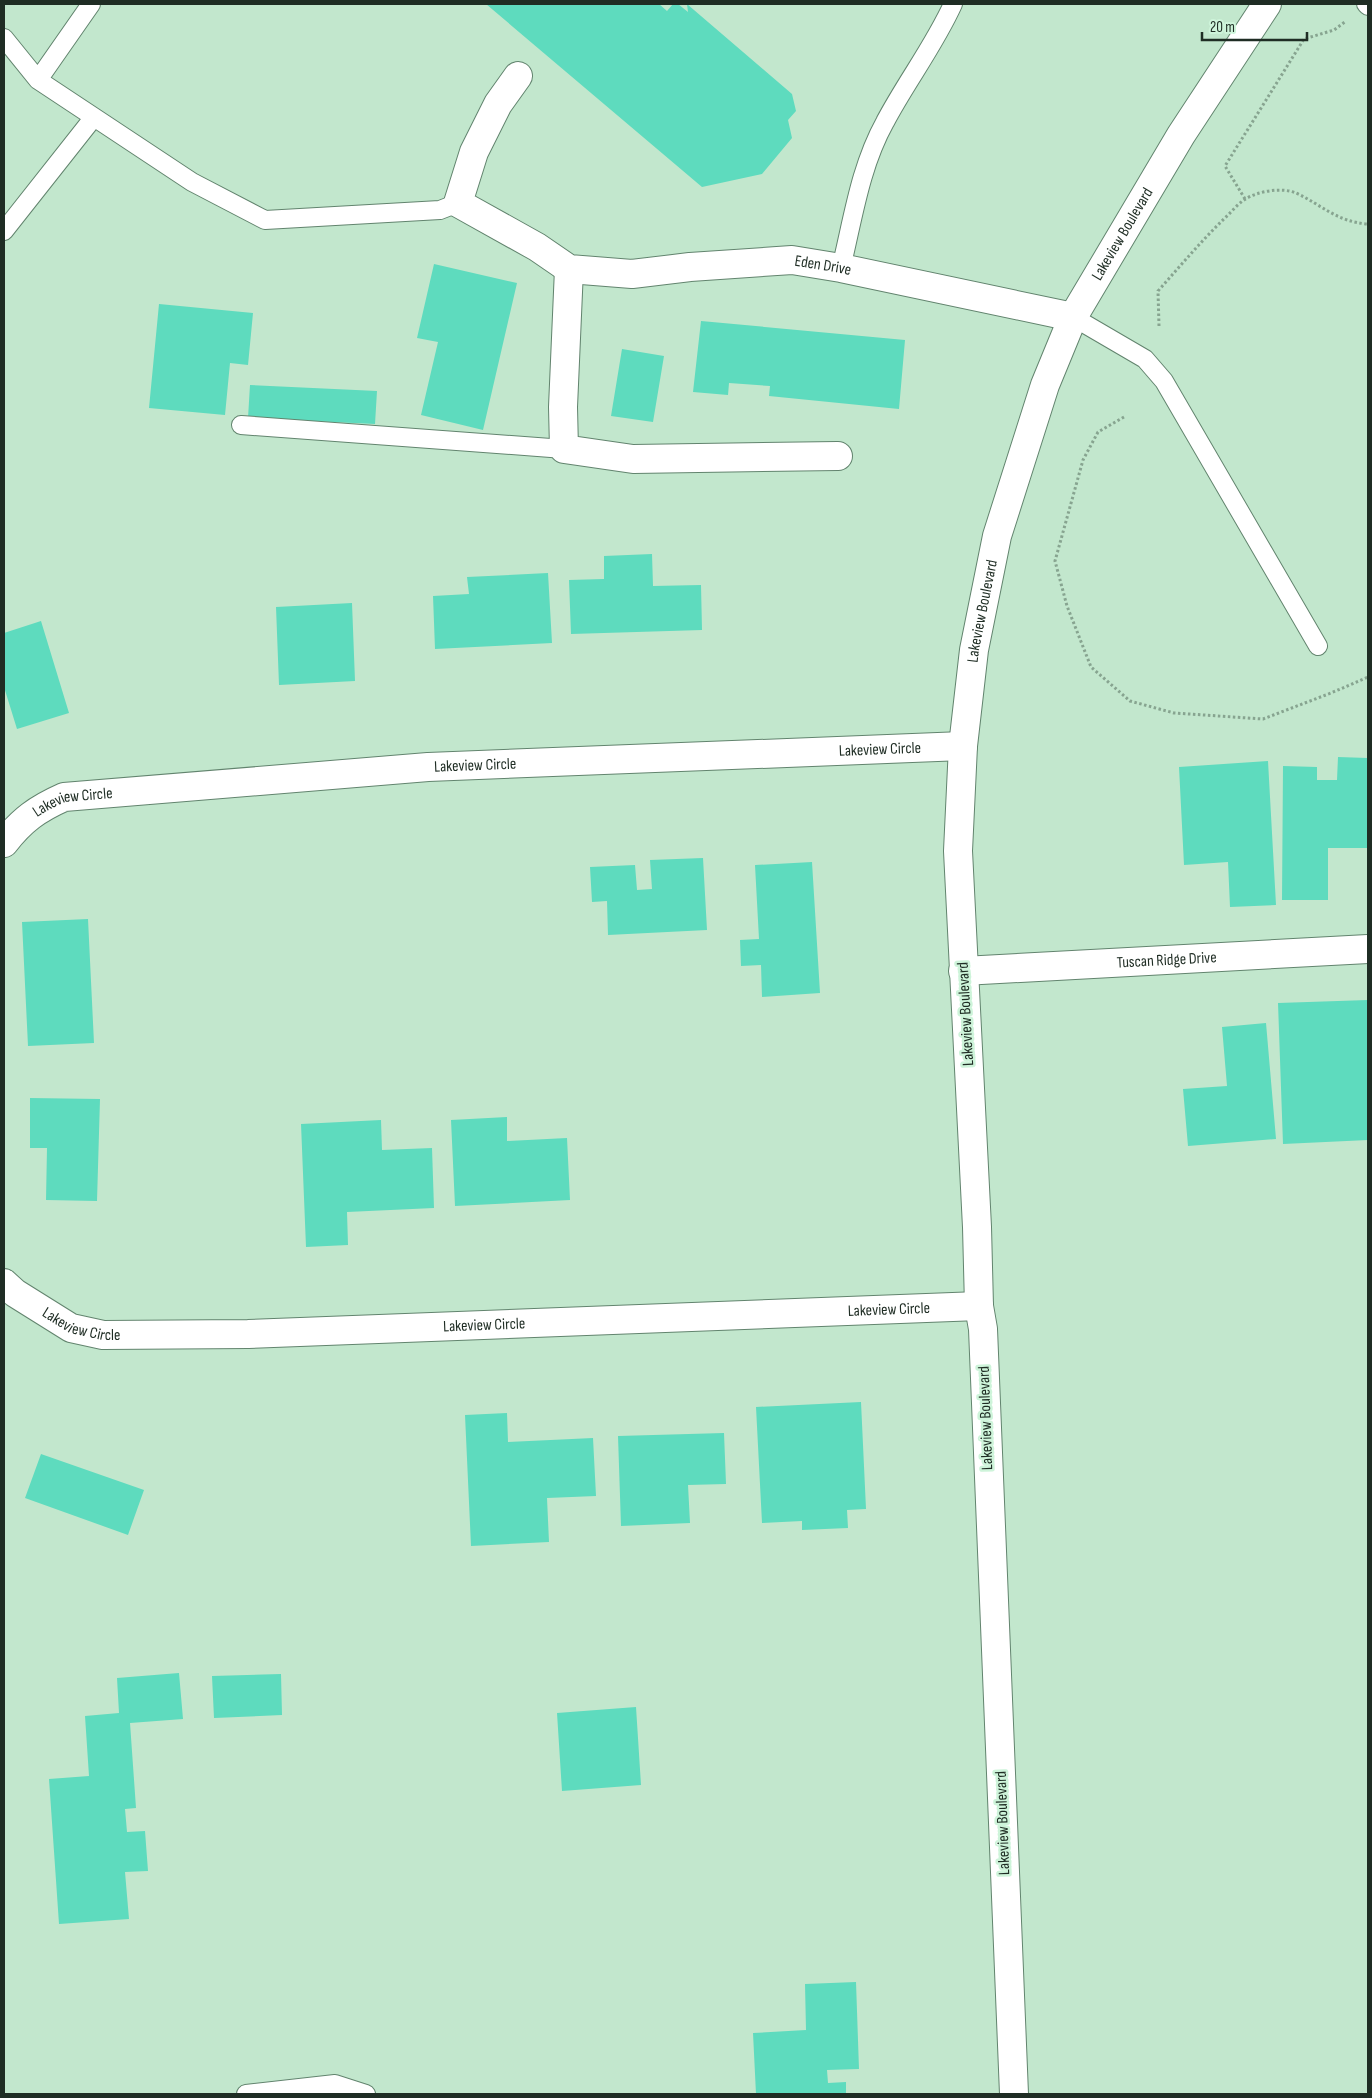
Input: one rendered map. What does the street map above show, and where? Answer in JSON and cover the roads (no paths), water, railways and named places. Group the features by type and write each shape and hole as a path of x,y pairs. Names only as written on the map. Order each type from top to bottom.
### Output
{"street":[{"name":"Lakeview Boulevard","path":"1014,2094 983,1329 979,1306 977,1227 958,851 963,746 974,650 997,536 1046,385 1073,318 1181,136 1267,4"},
{"path":"518,76 498,104 474,152 458,203 538,247 569,269 563,407 564,449 633,459 838,456"},
{"name":"Eden Drive","path":"569,269 632,274 690,267 792,260 841,268 1073,318"},
{"name":"Lakeview Circle","path":"4,843 19,825 41,807 64,797 428,767 963,746"},
{"name":"Tuscan Ridge Drive","path":"964,971 1368,949"},
{"name":"Lakeview Circle","path":"4,1283 14,1292 71,1328 103,1335 248,1334 979,1306"}],"lane":[{"path":"38,80 91,4"},
{"path":"841,268 866,164 884,122 940,32 953,4"},
{"path":"4,38 38,80 192,182 265,220 440,210 458,203"},
{"path":"4,231 94,117"},
{"path":"1073,318 1145,359 1164,381 1318,646"},
{"path":"241,425 564,449"},
{"path":"246,2094 335,2084 366,2094"}]}
